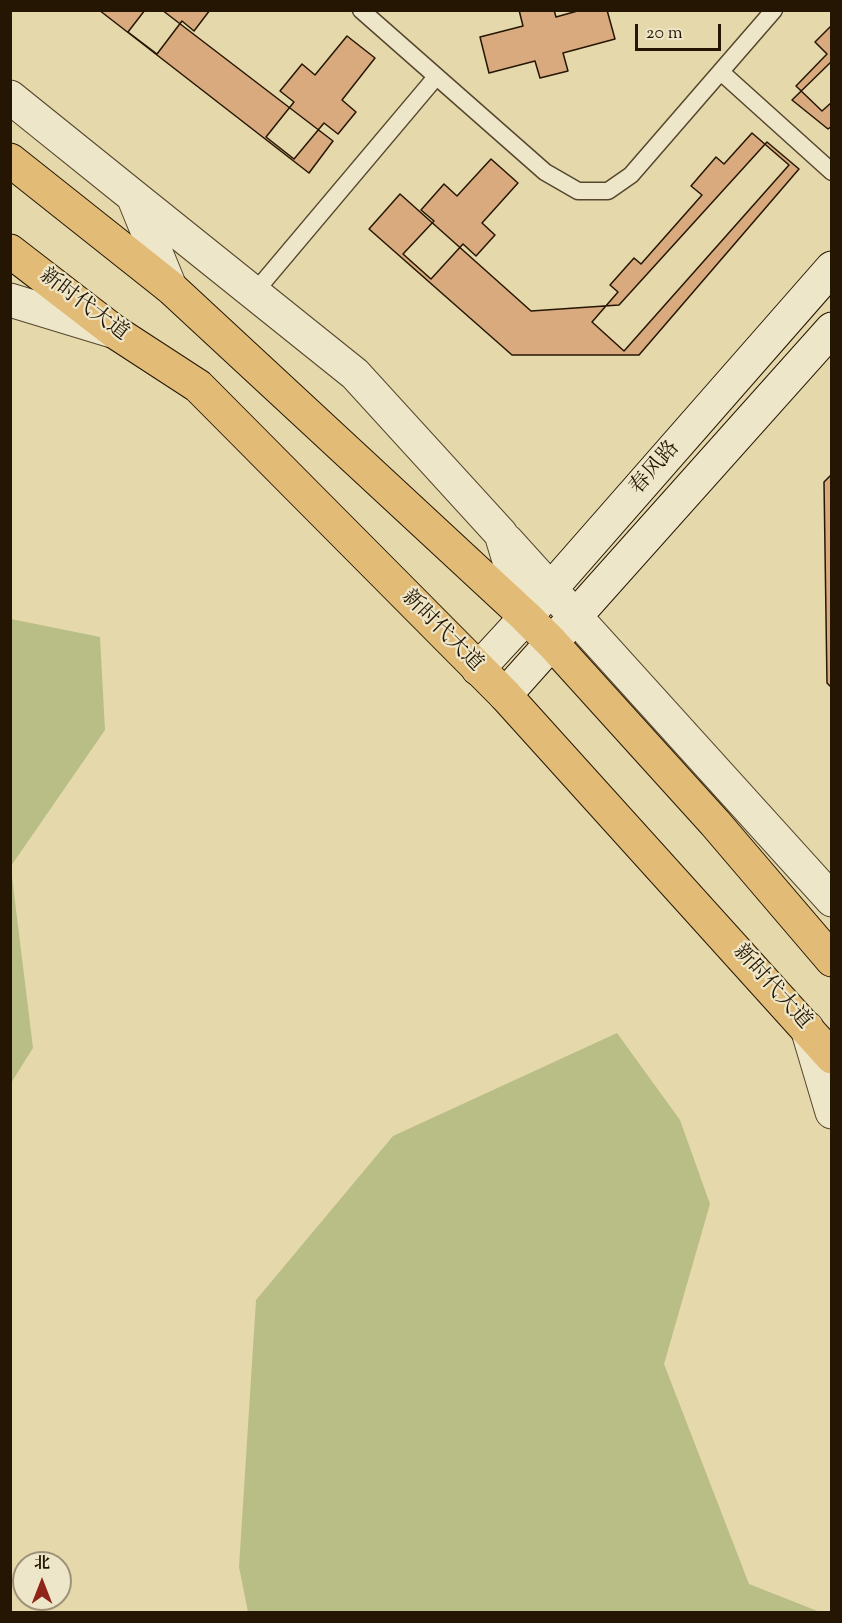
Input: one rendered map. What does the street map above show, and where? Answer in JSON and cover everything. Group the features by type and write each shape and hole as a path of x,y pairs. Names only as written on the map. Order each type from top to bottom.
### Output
{"main road":[{"path":"10,160 170,287 526,617 715,823 831,960"},
{"name":"新时代大道","path":"10,251 115,332 198,386 505,695 831,1057"}],"street":[{"path":"10,97 355,374 831,900"},
{"path":"134,196 170,287"},
{"name":"春风路","path":"478,669 551,589 831,268"},
{"path":"10,300 115,332"},
{"name":"春风路","path":"505,695 831,329"},
{"path":"501,534 526,617"},
{"path":"807,1028 831,1112"}],"lane":[{"path":"361,10 545,172 578,191 608,191 631,175 774,10"},
{"path":"721,72 831,172"},
{"path":"254,293 436,76"}],"green space":[{"path":"11,619 100,637 105,730 11,866"},
{"path":"11,869 33,1048 10,1083"},
{"path":"617,1033 680,1120 710,1204 664,1364 749,1584 820,1612 248,1612 239,1567 256,1300 393,1136"}],"building":[{"path":"99,10 162,10 333,141 309,173"},
{"path":"145,10 210,10 194,31 182,21 157,54 128,32"},
{"path":"519,10 554,10 556,17 581,10 607,10 615,39 563,53 568,71 540,78 535,61 489,73 480,37 523,26"},
{"path":"832,25 832,102 822,111 796,86 827,54 815,42"},
{"path":"347,36 375,58 342,100 356,112 338,134 324,123 294,159 266,137 294,102 280,91 302,64 315,75"},
{"path":"832,61 832,126 828,129 792,100"},
{"path":"752,133 789,165 624,351 592,322 618,292 610,285 634,258 641,264 702,195 691,186 716,157 724,164"},
{"path":"767,142 799,169 639,355 512,355 369,229 400,194 531,311 619,305"},
{"path":"491,159 518,183 482,223 495,235 476,256 463,244 431,279 403,254 434,221 421,210 444,184 457,196"},
{"path":"832,474 832,688 827,683 824,482"}]}
